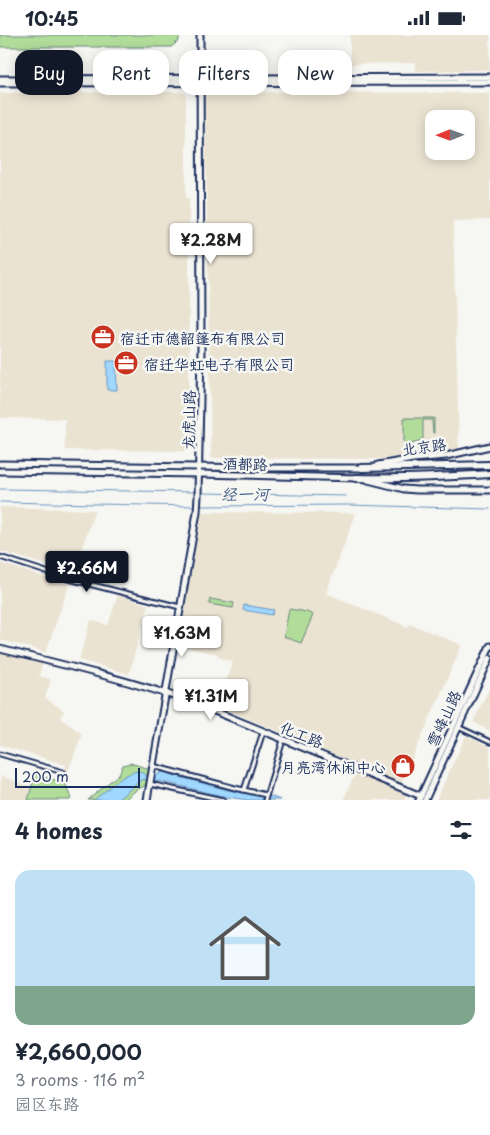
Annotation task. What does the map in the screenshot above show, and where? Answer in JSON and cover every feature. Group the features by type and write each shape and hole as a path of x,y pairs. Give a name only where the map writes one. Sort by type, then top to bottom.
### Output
{"highway":[{"path":"454,466 490,461"},
{"name":"酒都路","path":"362,468 490,465"},
{"name":"酒都路","path":"356,478 490,476"}],"street":[{"name":"龙虎山路","path":"200,35 200,50"},
{"path":"268,79 490,77"},
{"path":"0,79 179,80"},
{"path":"0,83 179,80"},
{"path":"268,80 490,82"},
{"name":"龙虎山路","path":"147,800 197,512 201,350 200,95"},
{"name":"北京路","path":"362,468 413,459 446,456 490,446"},
{"name":"酒都路","path":"0,464 362,468"},
{"name":"酒都路","path":"0,471 356,478"},
{"path":"356,478 404,489 490,490"},
{"path":"0,557 65,578 180,607"},
{"name":"雪峰山路","path":"422,799 490,647"},
{"name":"化工路","path":"0,649 166,693 422,799"},
{"name":"雪峰山路","path":"422,799 490,658"},
{"path":"458,727 490,742"},
{"path":"244,790 263,732"},
{"path":"265,800 283,740"},
{"path":"0,753 63,772"},
{"path":"153,766 266,795"},
{"path":"150,783 223,800"}],"shaded area":[{"path":"350,35 490,35 490,70 416,71 415,63 352,64 352,50 350,50"},
{"path":"93,92 93,95 169,95 169,92 179,92 179,95 186,95 186,198 189,198 189,443 187,448 184,451 65,450 65,419 0,418 0,93 15,93 15,95 83,95 83,93"},
{"path":"268,92 278,92 278,95 352,95 352,93 490,93 490,220 453,221 459,449 380,459 211,458 205,95 268,95"},
{"path":"0,507 95,510 73,573 0,551"},
{"path":"202,512 356,513 326,593 408,627 410,624 462,645 401,784 215,705 233,662 219,657 217,654 178,646"},
{"path":"0,563 69,585 46,652 0,640"},
{"path":"118,595 148,605 129,674 79,660 91,620 108,625"},
{"path":"0,651 43,662 39,676 51,679 45,698 64,711 60,718 82,734 67,774 64,773 66,765 0,745"},
{"path":"490,687 490,731 473,722"},
{"path":"466,736 490,747 490,800 436,800"},
{"path":"355,774 407,794 404,800 343,800"},
{"path":"1,776 31,787 28,800 0,800"}],"green space":[{"path":"0,35 179,35 179,41 171,47 0,47"},
{"path":"404,418 434,418 434,433 432,420 423,420 423,439 404,446"},
{"path":"210,599 234,603 233,608 209,604"},
{"path":"289,609 313,615 301,643 284,637"},
{"path":"130,763 150,769 148,783 124,800 88,800 119,774 123,765"},
{"path":"35,774 65,783 71,798 70,800 28,800"}],"water":[{"path":"107,361 116,361 117,390 107,390"},
{"path":"244,605 274,610 272,615 243,610"},
{"path":"138,771 147,777 153,777 162,772 228,790 273,797 280,800 248,800 227,797 146,779 141,780 117,800 94,800 126,775"}],"waterway":[{"name":"经一河","path":"0,489 195,492"},
{"name":"经一河","path":"202,493 346,496"},
{"name":"经一河","path":"0,502 194,506"},
{"name":"经一河","path":"198,506 349,505 490,509"}],"place":[{"name":"宿迁市德韶篷布有限公司","path":"103,337"},
{"name":"宿迁华虹电子有限公司","path":"126,363"},
{"name":"月亮湾休闲中心","path":"403,766"}]}
